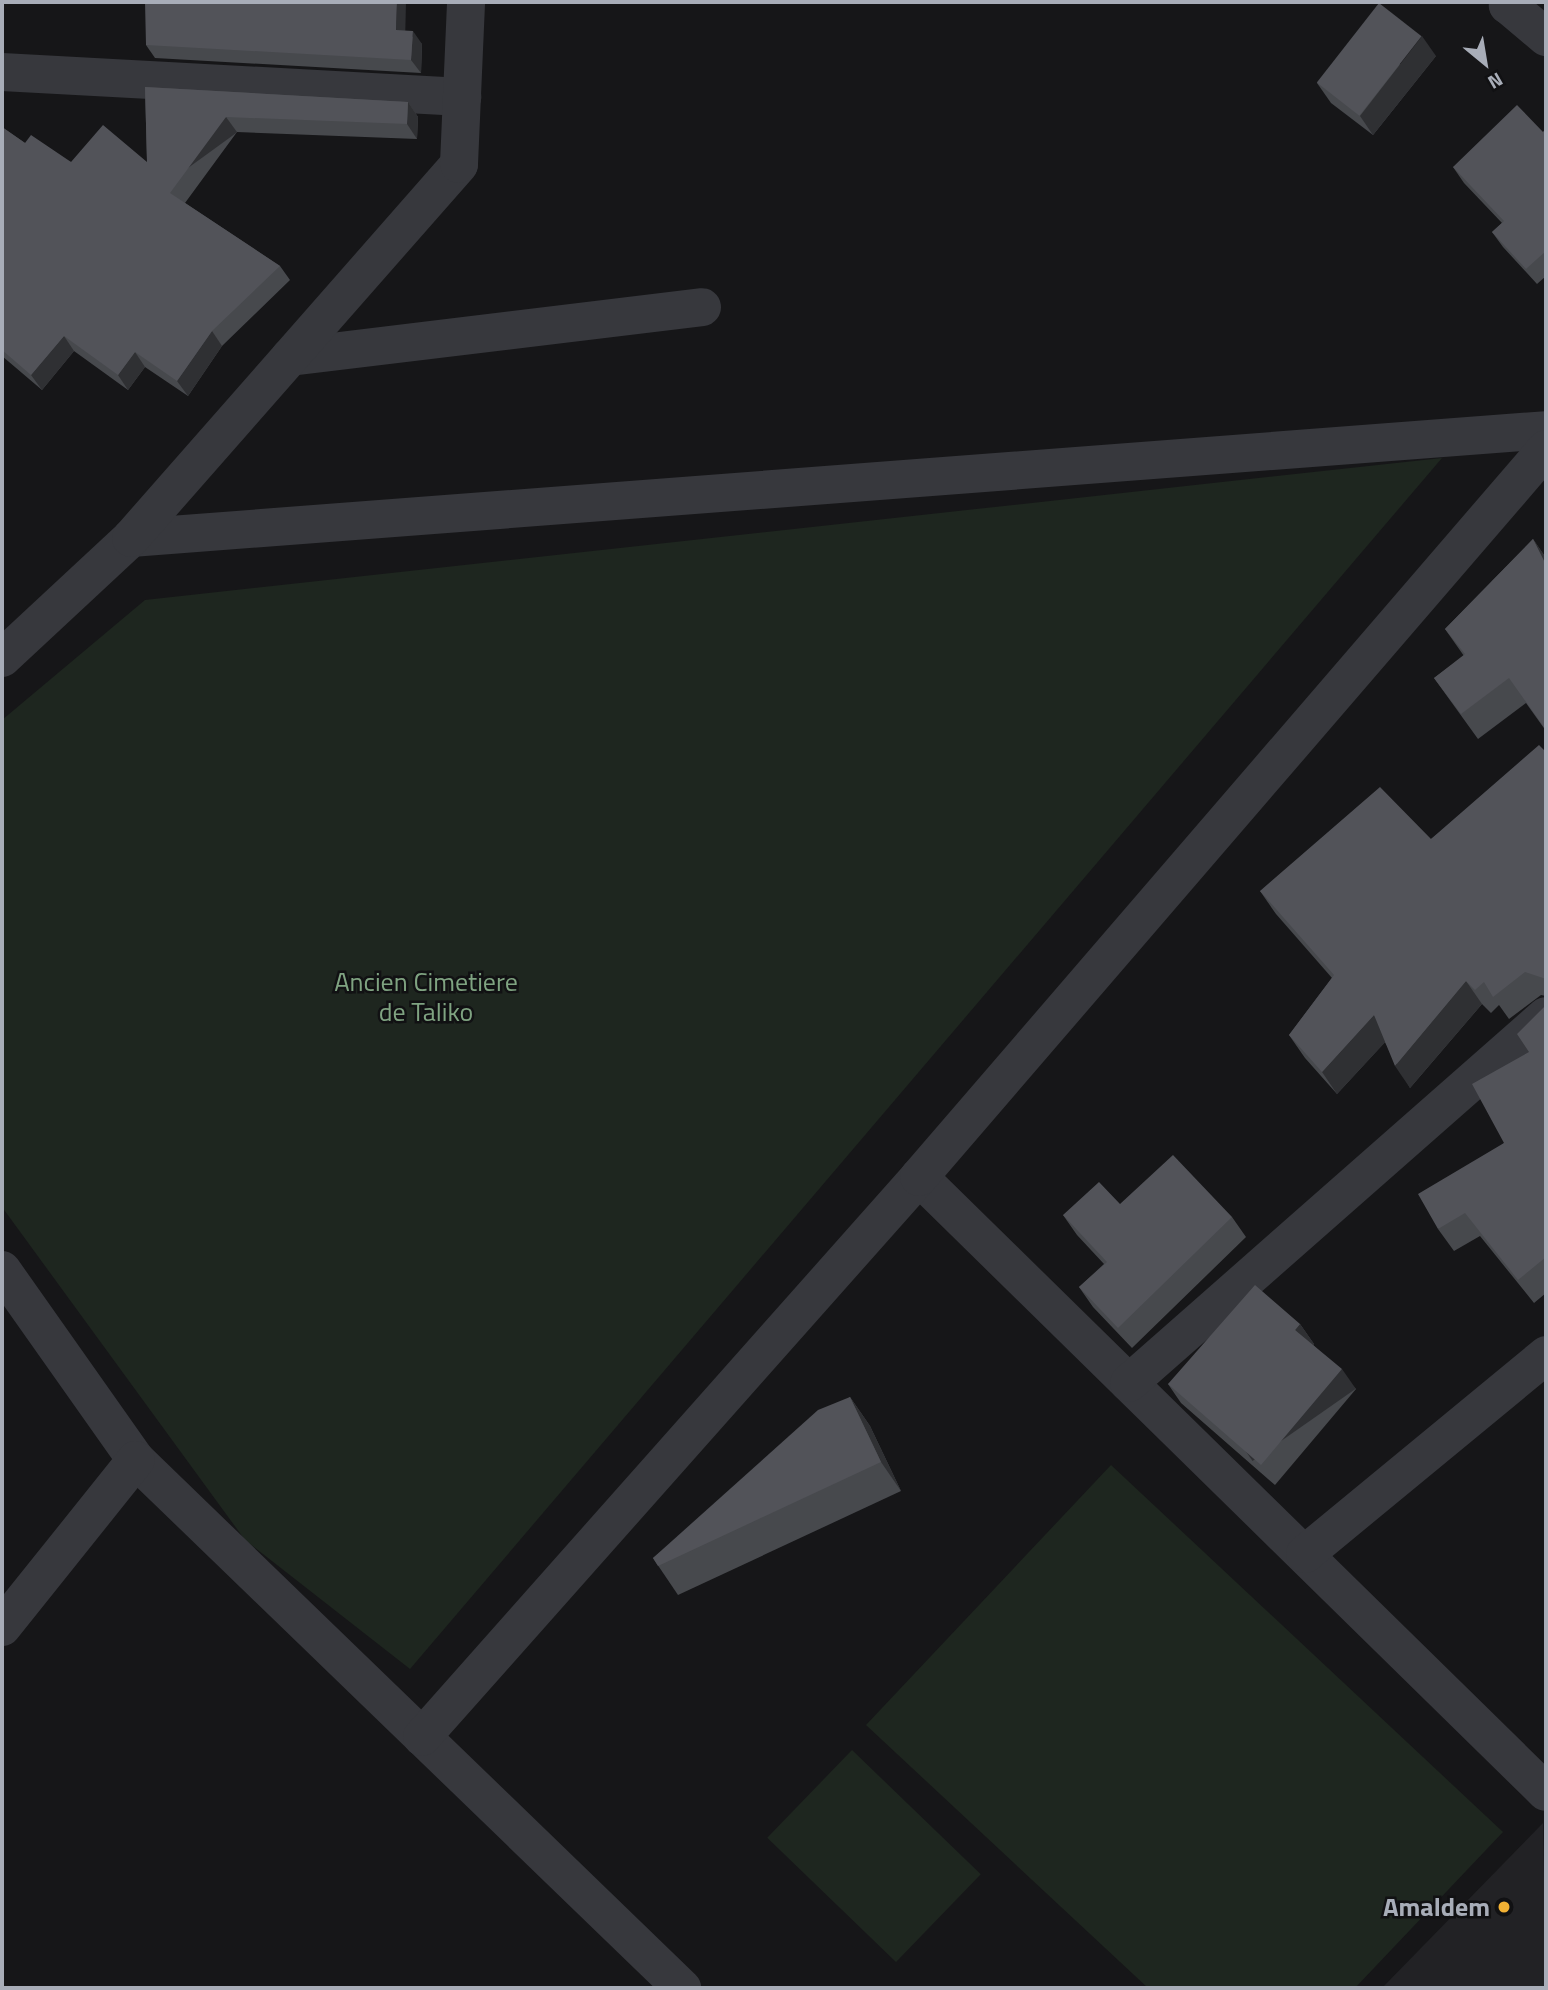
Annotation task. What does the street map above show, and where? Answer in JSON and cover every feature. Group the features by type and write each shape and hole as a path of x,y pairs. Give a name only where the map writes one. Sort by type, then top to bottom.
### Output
{"street":[{"path":"2,658 131,538 459,164 466,2"},
{"path":"1510,2 1508,5 1546,37"},
{"path":"2,72 462,97"},
{"path":"290,357 702,307"},
{"path":"131,538 1546,430"},
{"path":"422,1737 919,1177 1546,449"},
{"path":"1129,1383 1546,1016"},
{"path":"919,1177 1305,1554 1540,1774"},
{"path":"2,1270 136,1460 682,1988"},
{"path":"1305,1554 1546,1355"},
{"path":"2,1627 136,1460"}],"shaded area":[{"name":"Amaldem","path":"1543,1823 1546,1988 1382,1988"}],"green space":[{"name":"Ancien Cimetiere de Taliko","path":"1442,458 410,1669 245,1540 2,1207 2,720 145,600"},
{"path":"1111,1465 1503,1832 1355,1988 1148,1988 866,1725"},
{"path":"852,1750 981,1874 896,1962 767,1838"}],"building":[{"path":"145,2 397,2 396,30 413,31 411,60 146,45"},
{"path":"1379,3 1422,36 1359,116 1317,83"},
{"path":"145,87 408,102 407,124 226,117 170,193 280,266 212,331 177,381 135,352 118,375 64,336 31,375 2,350 2,127 25,143 31,135 71,162 103,125 147,162"},
{"path":"1517,105 1543,132 1546,129 1546,251 1526,269 1492,232 1504,221 1453,167"},
{"path":"1533,539 1546,565 1546,730 1509,678 1461,714 1434,678 1465,654 1445,629"},
{"path":"1539,745 1546,752 1546,979 1525,972 1493,997 1484,982 1475,990 1466,981 1395,1066 1374,1015 1322,1072 1289,1035 1334,975 1260,891 1380,787 1431,839"},
{"path":"1546,1005 1546,1257 1518,1280 1465,1213 1438,1229 1418,1194 1504,1143 1472,1084 1529,1052 1517,1034"},
{"path":"1173,1155 1232,1217 1118,1328 1079,1287 1107,1262 1063,1215 1099,1182 1120,1204"},
{"path":"1255,1285 1300,1324 1295,1330 1342,1369 1261,1465 1168,1384"},
{"path":"850,1397 881,1462 658,1566 653,1558 818,1410"}],"place":[{"name":"Amaldem","path":"1504,1907"}]}
